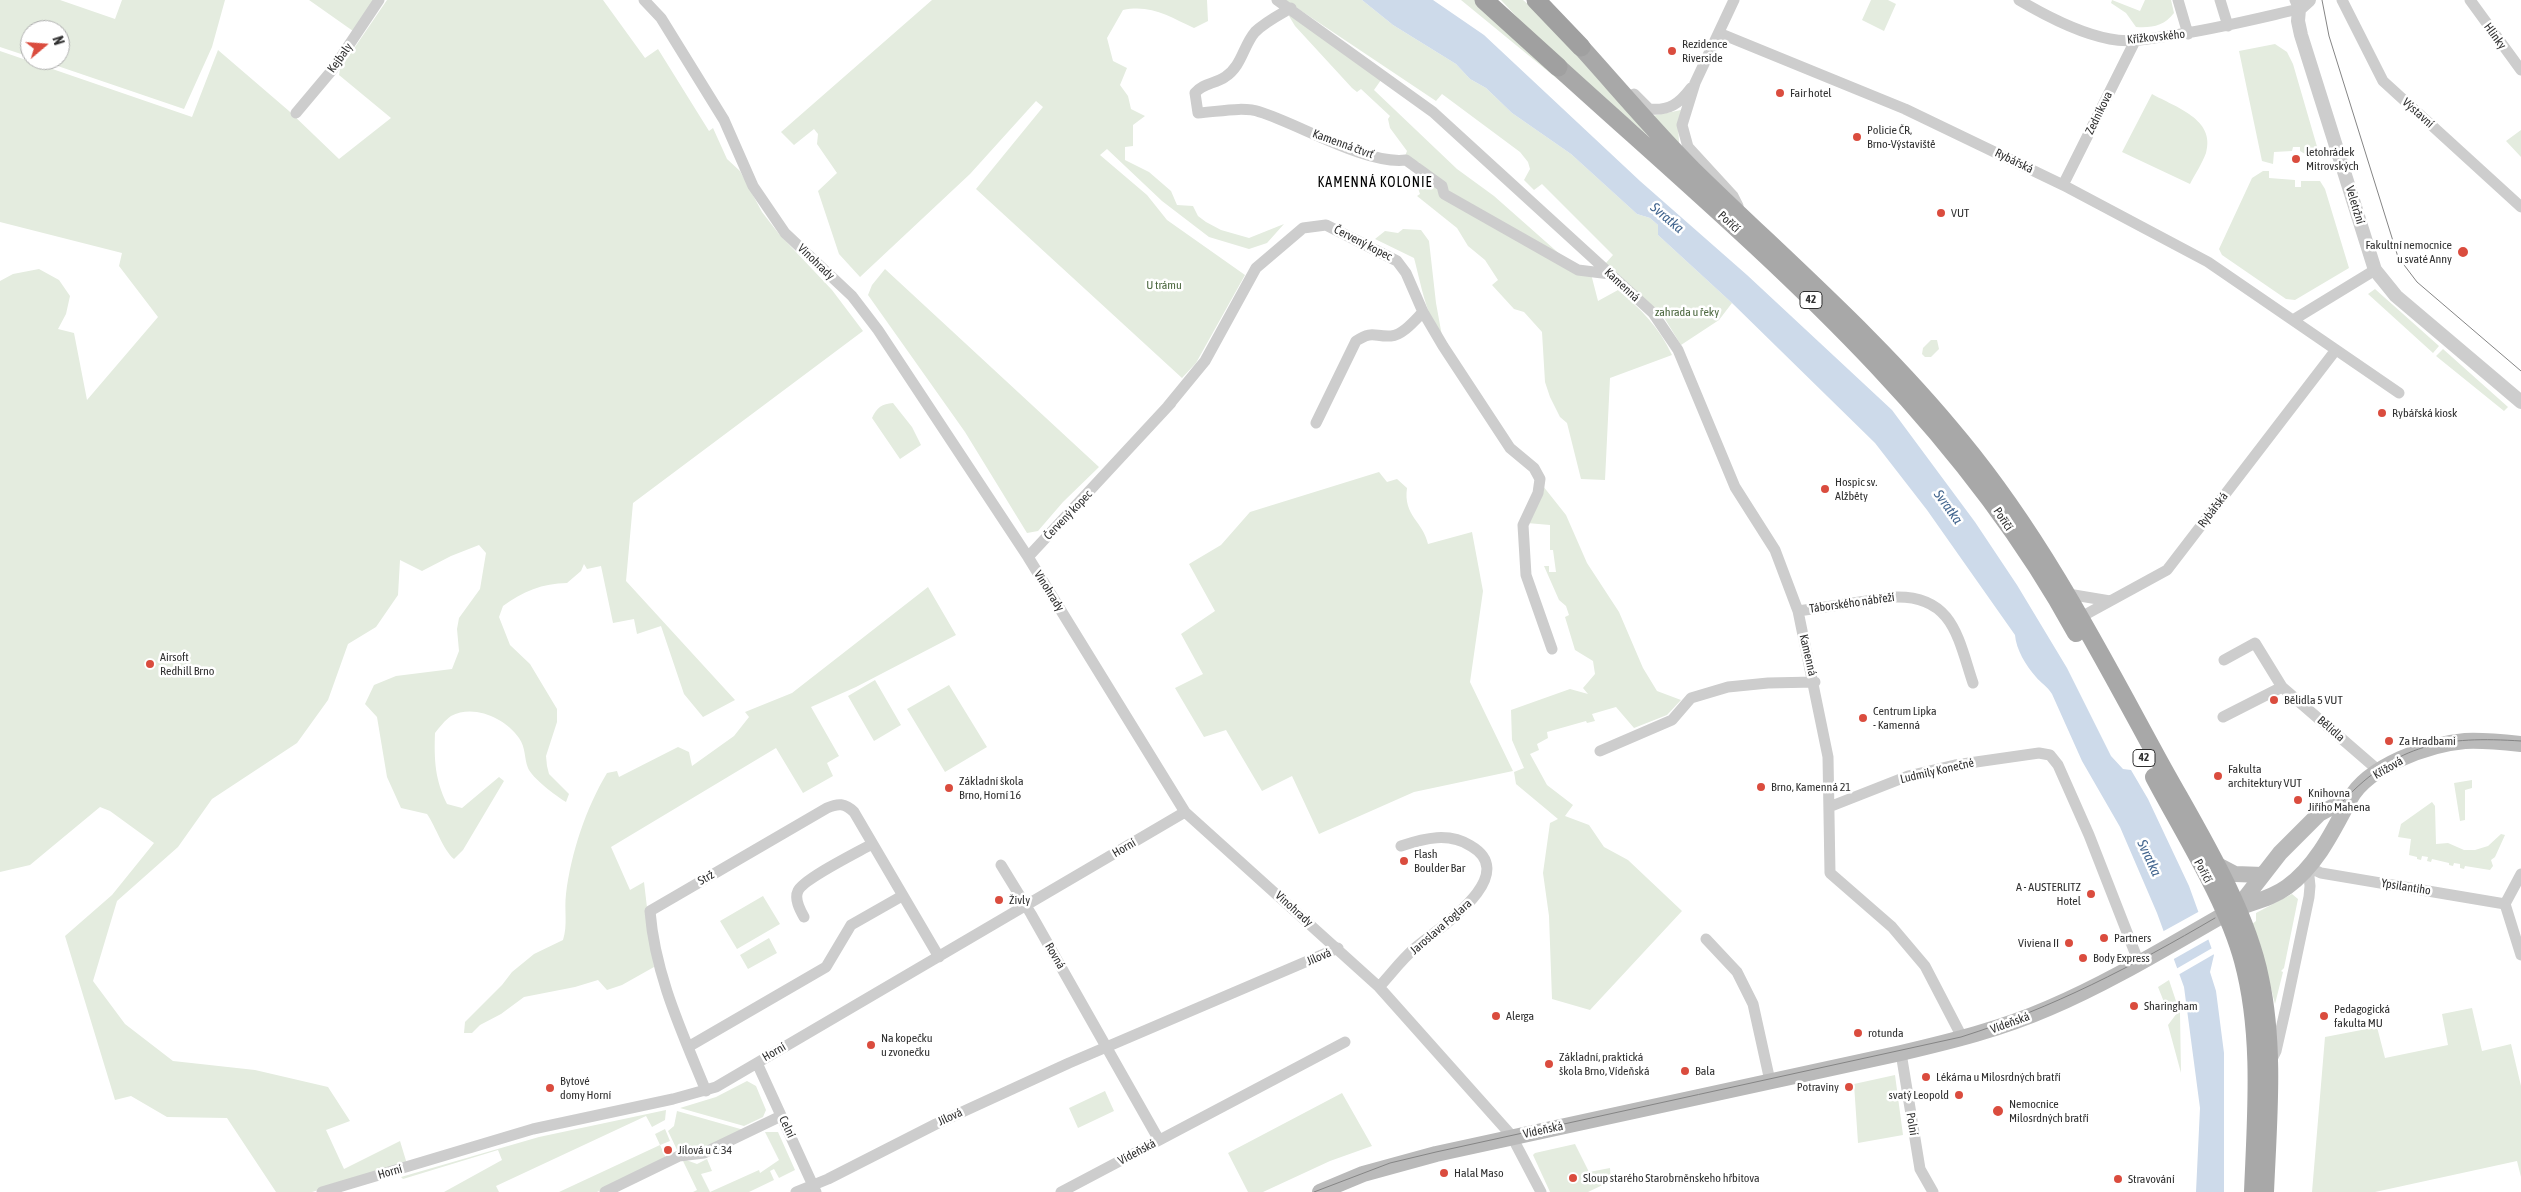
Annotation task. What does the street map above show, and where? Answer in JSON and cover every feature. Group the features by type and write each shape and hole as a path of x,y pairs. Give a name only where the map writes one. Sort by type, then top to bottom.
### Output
{"highway":[{"name":"Poříčí","path":"1484,0 1558,67"},
{"name":"Poříčí","path":"1536,0 1581,47"}],"main road":[{"name":"Poříčí","path":"1581,47 1691,168 1890,360 1962,441 2030,533 2068,594 2214,863 2243,961 2254,1024 2253,1192"},
{"name":"Poříčí","path":"1558,67 1711,206 1855,342 1914,404 1988,495 2071,623 2228,913 2250,940 2261,979 2267,1022 2269,1065 2266,1192"},
{"name":"Křížová","path":"2228,913 2263,875 2280,852 2319,814 2351,797 2379,772 2402,759 2449,744 2477,741 2521,744"},
{"name":"Křížová","path":"2228,913 2276,893 2308,867 2330,838 2351,797"},
{"path":"2214,863 2235,874 2263,875"},
{"name":"Vídeňská","path":"1320,1192 1381,1169 1436,1154 1962,1039 2049,1008 2139,963 2228,913"}],"street":[{"name":"Kejbaly","path":"296,113 333,69 379,0"},
{"name":"Vinohrady","path":"644,0 661,18 724,120 753,186 785,233 852,296 878,330 1028,557 1185,812 1379,987 1512,1137 1541,1192"},
{"name":"Kamenná","path":"1278,0 1433,112 1653,313 1678,350 1735,487 1775,550 1798,611 1815,682 1828,757 1830,873 1892,927 1925,966 1962,1039"},
{"name":"Poříčí","path":"1734,0 1695,83 1682,125 1688,147 1733,196 1747,222"},
{"name":"Křížkovského","path":"2019,0 2085,32 2110,39 2135,41 2188,34 2228,26 2301,3"},
{"path":"2178,0 2188,34"},
{"path":"2220,0 2228,26"},
{"name":"Výstavní","path":"2342,0 2383,81 2521,207"},
{"name":"Hlinky","path":"2470,0 2521,70"},
{"name":"Veletržní","path":"2301,3 2298,21 2301,35 2375,270 2396,296 2521,402"},
{"name":"Kamenná čtvrť","path":"1291,8 1262,26 1254,34 1238,66 1224,78 1200,86 1195,93 1198,113 1258,111 1344,146 1393,161 1406,160 1442,186 1444,194 1578,270 1610,274"},
{"name":"Rybářská","path":"1719,33 1905,109 2063,185 2208,262 2335,351 2399,393"},
{"name":"Zedníkova","path":"2063,185 2135,41"},
{"name":"Poříčí","path":"1581,47 1613,70 1649,109 1672,107 1695,83"},
{"name":"Červený kopec","path":"1028,557 1170,405 1205,361 1256,268 1303,228 1326,224 1398,261 1406,273 1423,312 1443,346 1510,448 1534,468 1540,479 1538,493 1523,525 1526,575 1552,649"},
{"path":"2293,320 2375,270"},
{"path":"1316,423 1356,341 1366,334 1391,336 1400,333 1423,312"},
{"name":"Rybářská","path":"2081,617 2167,570 2335,351"},
{"path":"2068,594 2110,601"},
{"name":"Táborského nábřeží","path":"1798,611 1894,597 1908,597 1930,602 1944,613 1955,628 1973,683"},
{"name":"Bělidla","path":"2224,660 2255,643 2282,687 2379,772"},
{"name":"Kamenná","path":"1600,751 1672,720 1691,698 1728,687 1768,683 1815,682"},
{"path":"2223,717 2282,687"},
{"name":"Ludmily Konečné","path":"1829,806 1908,776 1955,765 2039,753 2050,755 2058,765 2089,834 2139,963"},
{"name":"Strž","path":"706,1091 656,958 650,911 827,808 838,804 848,807 854,812 939,957"},
{"name":"Horní","path":"322,1192 533,1129 706,1091 1185,812"},
{"name":"Jaroslava Foglara","path":"1379,987 1414,949 1472,902 1484,881 1485,863 1476,848 1454,838 1436,837 1402,846"},
{"path":"804,917 797,900 798,890 806,881 872,844"},
{"name":"Rovná","path":"1001,865 1107,1048"},
{"name":"Poříčí","path":"2269,1065 2276,1051 2307,906 2310,886 2308,867"},
{"name":"Ypsilantiho","path":"2308,867 2324,874 2505,904"},
{"path":"2521,874 2505,904 2521,954"},
{"path":"688,1047 826,967 851,925 902,896"},
{"path":"1706,939 1737,972 1753,1004 1770,1081"},
{"name":"Jílová","path":"796,1192 814,1188 828,1179 958,1114 1338,948"},
{"name":"Vídeňská","path":"1060,1192 1345,1042"},
{"path":"1107,1048 1159,1140"},
{"name":"Polní","path":"1901,1053 1920,1169 1933,1192"},
{"name":"Celní","path":"757,1063 814,1188"},
{"path":"605,1192 679,1156 704,1153 781,1116"}],"green space":[{"path":"0,0 60,0 115,19 122,0 225,0 212,47 184,109 69,70 70,20 20,20 20,54 0,47"},
{"path":"309,0 373,0 353,31"},
{"path":"387,0 603,0 645,58 658,49 709,131 713,128 727,159 740,171 762,212 779,234 832,290 863,331 633,503 626,581 735,700 703,717 684,694 661,626 637,634 634,619 613,623 601,566 587,569 584,564 581,571 567,583 558,583 533,589 518,596 503,606 499,617 510,645 530,664 557,709 557,722 546,756 547,766 549,774 569,794 566,802 534,777 528,768 524,749 519,738 506,724 479,712 460,713 451,716 435,733 436,770 447,804 462,808 499,777 504,781 463,850 454,859 446,850 427,814 401,808 387,777 377,717 365,704 374,685 396,676 452,669 459,651 457,629 459,618 480,589 486,553 479,545 451,556 422,571 400,560 398,595 376,627 348,644 328,700 297,743 212,799 178,847 117,901 93,981 125,1024 173,1061 255,1070 328,1087 350,1121 326,1130 344,1169 400,1141 407,1164 312,1192 276,1192 227,1118 167,1117 131,1096 115,1100 65,936 112,895 154,843 110,811 100,807 30,865 0,872 0,281 13,274 39,269 59,280 70,296 66,314 58,329 74,333 87,400 158,317 119,266 122,253 0,222 0,51 20,58 20,70 55,70 192,117 218,50 289,111 339,159 391,118 339,75 340,69"},
{"name":"U trámu","path":"932,0 1207,0 1208,21 1194,28 1151,10 1123,10 1107,38 1113,61 1127,68 1120,85 1128,96 1131,109 1145,116 1133,125 1133,146 1125,147 1125,160 1149,172 1171,191 1177,205 1193,206 1198,216 1221,230 1249,238 1284,224 1267,243 1249,249 1209,237 1162,201 1107,149 1100,155 1147,195 1167,220 1245,275 1196,363 1182,378 976,189 1043,107 1036,101 970,174 860,277 839,254 818,191 837,173 817,144 818,134 814,129 794,145 781,132"},
{"name":"zahrada u řeky","path":"1285,0 1362,0 1393,25 1456,64 1470,79 1486,88 1512,113 1571,154 1637,214 1650,218 1658,225 1658,235 1732,303 1719,320 1681,345 1660,311 1658,312 1605,264 1613,255 1542,184 1534,190 1524,180 1530,169 1528,162 1520,152 1442,94 1436,101"},
{"path":"1461,0 1475,0 1655,159"},
{"path":"1501,0 1523,0 1542,16 1655,142 1537,39"},
{"path":"1871,0 1888,0 1896,4 1884,31 1862,20"},
{"path":"2112,0 2140,11 2145,0 2171,0 2174,13 2166,21 2157,25 2136,27 2126,13 2111,3"},
{"path":"1293,15 1381,80 1374,90 1457,169 1494,196 1563,257 1590,270 1598,301 1618,290 1655,327 1672,355 1610,378 1605,480 1581,479 1567,423 1560,417 1545,382 1542,332 1524,312 1514,309 1492,285 1498,280 1485,260 1468,246 1457,228 1417,196 1420,194 1416,182 1420,163 1405,156 1407,151 1390,128 1388,119 1390,116 1361,89 1357,92 1352,88 1295,26 1289,16"},
{"path":"2275,44 2287,52 2293,64 2318,154 2305,154 2300,151 2300,147 2293,147 2292,151 2274,152 2273,164 2262,161 2239,51"},
{"path":"2152,94 2182,109 2199,123 2205,131 2207,141 2206,153 2190,184 2122,152"},
{"path":"1681,110 1678,125 1679,142 1677,142 1652,116"},
{"path":"2521,130 2521,157 2506,141"},
{"path":"2263,171 2269,171 2269,178 2295,180 2295,187 2301,187 2301,181 2320,181 2325,189 2349,268 2295,300 2286,299 2222,255 2219,249 2252,178"},
{"path":"1403,229 1421,230 1429,241 1442,336 1428,310 1414,258 1375,239 1385,231 1398,233"},
{"path":"885,269 1099,467 1063,502 1038,531 1027,533 965,432 868,295 872,285"},
{"path":"2375,289 2439,346 2433,353 2368,294"},
{"path":"1931,340 1937,340 1939,349 1931,357 1925,357 1922,354 1923,348"},
{"path":"2443,349 2508,407 2504,411 2436,356"},
{"path":"893,403 912,427 921,445 900,459 872,418 880,407"},
{"path":"1379,472 1387,482 1397,479 1407,488 1408,505 1422,529 1428,544 1472,532 1483,591 1470,682 1513,771 1414,792 1319,834 1292,776 1262,791 1226,730 1204,737 1175,688 1203,674 1181,634 1215,611 1189,564 1221,545 1250,512"},
{"path":"1543,486 1566,515 1587,563 1619,612 1643,668 1657,691 1681,700 1667,715 1634,728 1616,707 1592,714 1595,721 1587,723 1586,721 1547,732 1548,738 1537,744 1539,750 1530,754 1547,785 1573,805 1565,816 1589,825 1604,847 1628,860 1682,911 1590,1010 1552,999 1549,916 1543,873 1550,823 1558,819 1516,784 1514,772 1524,768 1512,740 1511,710 1570,689 1588,694 1583,688 1595,674 1593,661 1575,650 1565,617 1569,615 1566,606 1559,600 1544,566 1549,566 1549,572 1556,572 1553,550 1550,550 1550,525 1527,523"},
{"path":"928,587 956,635 856,687 811,707 839,756 827,763 833,776 803,793 776,748 611,847 630,890 644,882 654,967 622,985 607,990 598,980 575,987 524,997 501,1014 480,1025 472,1033 464,1033 465,1022 502,985 512,972 534,954 563,940 568,878 580,831 592,801 607,773 617,771 619,777 678,747 689,752 692,766 734,736 749,717 745,712 792,693"},
{"path":"875,680 901,725 874,741 848,696"},
{"path":"949,685 987,747 945,772 907,709"},
{"path":"2472,780 2472,788 2465,790 2465,820 2460,821 2454,783"},
{"path":"2432,802 2435,806 2436,844 2448,843 2464,850 2475,850 2488,846 2501,834 2505,835 2495,857 2491,860 2493,866 2490,870 2465,866 2464,869 2460,868 2460,864 2454,863 2453,866 2449,865 2449,863 2432,859 2431,862 2427,861 2428,857 2422,856 2421,860 2409,855 2411,839 2398,837 2401,824"},
{"path":"2292,894 2298,899 2275,1004 2259,941 2252,924 2256,921 2256,913"},
{"path":"763,896 780,924 737,949 720,921"},
{"path":"769,938 777,953 748,969 740,955"},
{"path":"2169,980 2180,1013 2181,1073 2168,1025 2177,1013 2164,1002 2158,987"},
{"path":"2472,1008 2482,1051 2511,1044 2521,1086 2521,1177 2517,1161 2375,1192 2312,1192 2325,1037 2377,1027 2385,1058 2448,1045 2442,1014"},
{"path":"1895,1075 1903,1135 1858,1143 1854,1084"},
{"path":"747,1081 756,1086 766,1110 763,1117 744,1126 680,1108 716,1097"},
{"path":"1105,1091 1114,1111 1078,1128 1069,1108"},
{"path":"1342,1093 1372,1146 1330,1161 1263,1192 1248,1192 1228,1153"},
{"path":"666,1110 665,1120 652,1127 646,1116 496,1186 499,1192 444,1192 502,1160 498,1150 403,1179 401,1177 539,1137"},
{"path":"677,1111 744,1130 708,1146 687,1148 679,1154 668,1131 674,1126"},
{"path":"665,1129 670,1141 660,1145 655,1134"},
{"path":"765,1132 778,1132 795,1170 779,1178 774,1169 770,1171 774,1180 749,1192 710,1192 759,1170 760,1173 779,1160"},
{"path":"1575,1144 1589,1172 1610,1168 1611,1181 1588,1192 1550,1192 1533,1155"},
{"path":"660,1145 666,1158 597,1192 559,1192"},
{"path":"707,1159 712,1171 701,1174 710,1192 693,1192 697,1190 683,1161 686,1160 697,1164"}],"water":[{"name":"Svratka","path":"1362,0 1433,0 1484,35 1640,181 1747,275 1892,410 1975,522 2017,585 2067,668 2111,756 2123,769 2131,770 2148,799 2189,886 2214,955 2210,972 2216,991 2224,1053 2224,1192 2196,1192 2200,1108 2184,987 2157,913 2120,827 2082,761 2052,694 2029,668 2019,652 2015,635 1927,510 1875,443 1732,303 1658,235 1658,225 1650,218 1637,214 1571,154 1512,113 1486,88 1470,79 1456,64 1393,25"}],"pier":[{"path":"2200,911 2211,938 2172,960 2162,932"},
{"path":"2214,947 2216,953 2178,975 2176,969"}],"tram line":[{"path":"2322,0 2329,36 2398,257 2417,282 2521,371"},
{"path":"2343,801 2383,766 2403,755 2424,747 2445,742 2468,740 2521,741"},
{"path":"1314,1192 1390,1163 1961,1037 2028,1013 2092,985 2154,953 2215,918"}],"place":[{"name":"Rezidence Riverside","path":"1672,51"},
{"name":"Fair hotel","path":"1780,93"},
{"name":"Policie ČR, Brno-Výstaviště","path":"1857,137"},
{"name":"letohrádek Mitrovských","path":"2296,159"},
{"name":"VUT","path":"1941,213"},
{"name":"Fakultní nemocnice u svaté Anny","path":"2463,252"},
{"name":"Rybářská kiosk","path":"2382,413"},
{"name":"Hospic sv. Alžběty","path":"1825,489"},
{"name":"Airsoft Redhill Brno","path":"150,664"},
{"name":"Bělidla 5 VUT","path":"2274,700"},
{"name":"Centrum Lipka - Kamenná","path":"1863,718"},
{"name":"Za Hradbami","path":"2389,741"},
{"name":"Fakulta architektury VUT","path":"2218,776"},
{"name":"Brno, Kamenná 21","path":"1761,787"},
{"name":"Základní škola Brno, Horní 16","path":"949,788"},
{"name":"Knihovna Jiřího Mahena","path":"2298,800"},
{"name":"Flash Boulder Bar","path":"1404,861"},
{"name":"A - AUSTERLITZ Hotel","path":"2091,894"},
{"name":"Živly","path":"999,900"},
{"name":"Partners","path":"2104,938"},
{"name":"Viviena II","path":"2069,943"},
{"name":"Body Express","path":"2083,958"},
{"name":"Sharingham","path":"2134,1006"},
{"name":"Alerga","path":"1496,1016"},
{"name":"Pedagogická fakulta MU","path":"2324,1016"},
{"name":"rotunda","path":"1858,1033"},
{"name":"Na kopečku u zvonečku","path":"871,1045"},
{"name":"Základní, praktická škola Brno, Vídeňská","path":"1549,1064"},
{"name":"Bala","path":"1685,1071"},
{"name":"Lékárna u Milosrdných bratří","path":"1926,1077"},
{"name":"Potraviny","path":"1849,1087"},
{"name":"Bytové domy Horní","path":"550,1088"},
{"name":"svatý Leopold","path":"1959,1095"},
{"name":"Nemocnice Milosrdných bratří","path":"1998,1111"},
{"name":"Jílová u č. 34","path":"668,1150"},
{"name":"Halal Maso","path":"1444,1173"},
{"name":"Sloup starého Starobrněnskeho hřbitova","path":"1573,1178"},
{"name":"Stravování","path":"2118,1179"}],"district":[{"name":"KAMENNÁ KOLONIE","path":"1375,183"}]}
